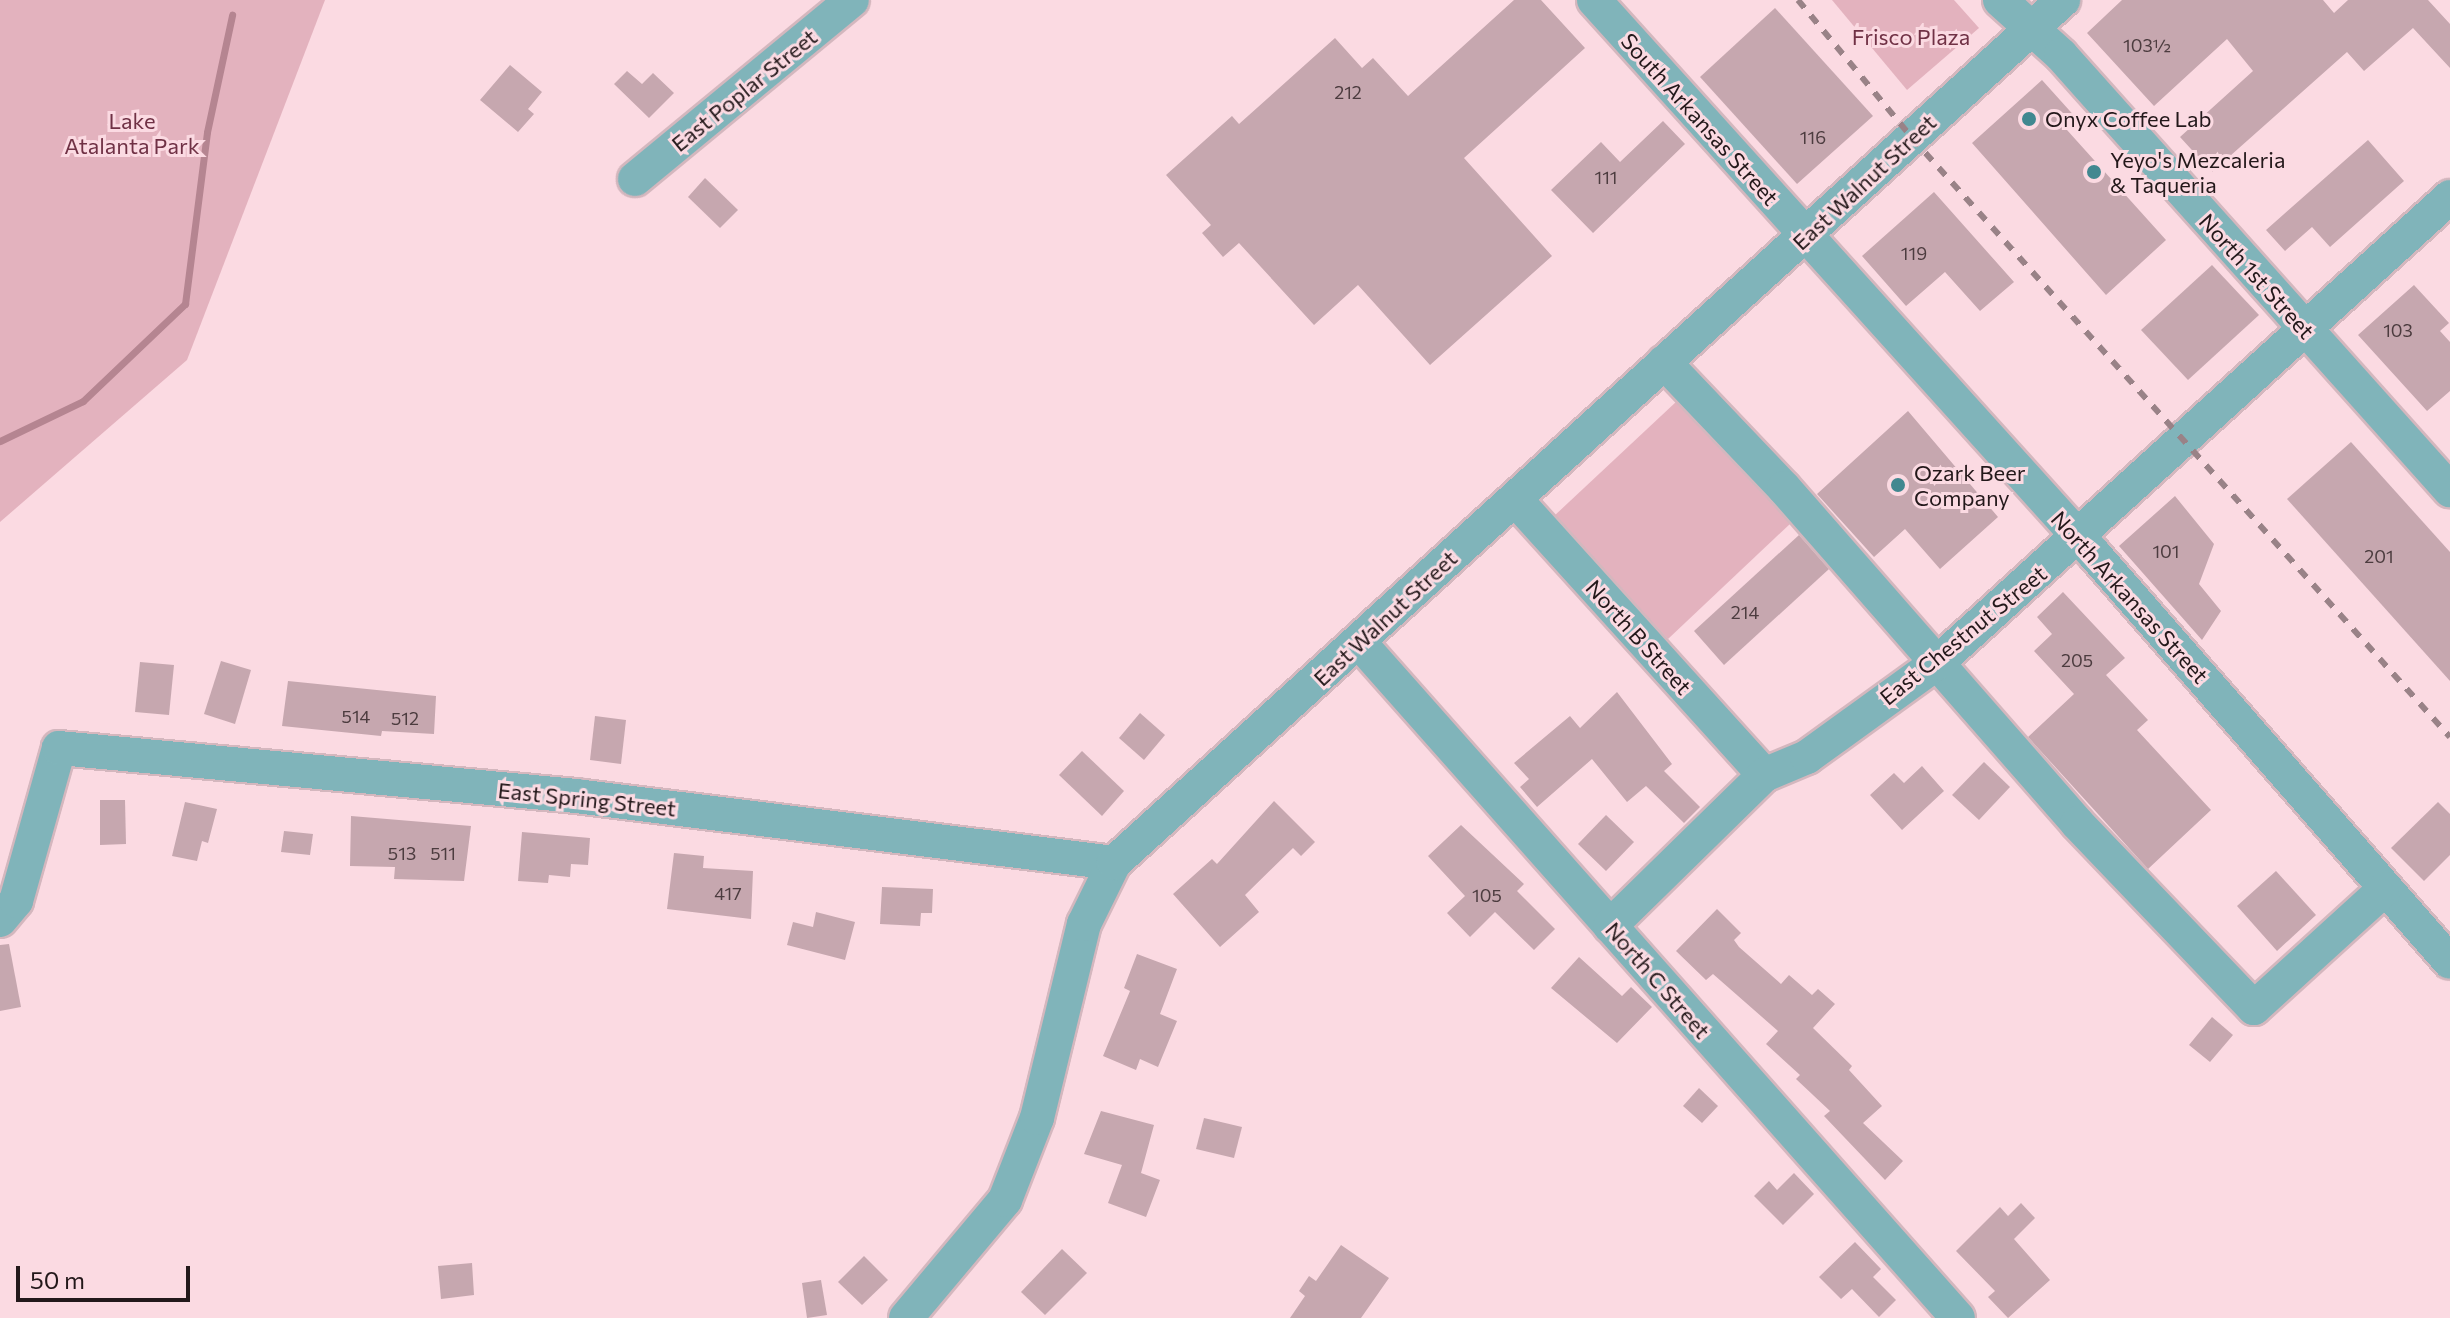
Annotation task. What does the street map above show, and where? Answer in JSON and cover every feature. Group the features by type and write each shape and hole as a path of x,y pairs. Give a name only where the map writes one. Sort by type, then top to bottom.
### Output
{"street":[{"name":"East Poplar Street","path":"635,179 852,0"},
{"name":"South Arkansas Street","path":"1594,0 1806,236"},
{"name":"North 1st Street","path":"2000,0 2061,55 2450,490"},
{"name":"East Walnut Street","path":"906,1318 1005,1200 1037,1118 1084,924 1114,863 2063,0"},
{"name":"East Chestnut Street","path":"1610,926 1764,775 1807,757 1937,663 2079,539 2305,327 2450,197"},
{"name":"North Arkansas Street","path":"1806,236 2079,539 2450,962"},
{"path":"1664,362 1784,488 2077,823 2254,1008 2385,889"},
{"name":"North B Street","path":"1515,499 1764,775"},
{"name":"North C Street","path":"1359,642 1958,1318"},
{"name":"East Spring Street","path":"0,920 16,901 59,748 576,796 1114,863"}],"green space":[{"name":"Lake Atalanta Park","path":"0,0 325,0 187,360 0,522"},
{"name":"Frisco Plaza","path":"1832,0 1954,0 1979,28 1907,90"},
{"path":"1677,401 1791,523 1668,639 1553,517"}],"building":[{"path":"1514,0 1541,0 1585,48 1464,158 1552,256 1430,365 1358,285 1314,325 1239,243 1223,257 1202,233 1211,225 1166,175 1232,116 1239,124 1335,38 1362,68 1373,58 1408,96"},
{"path":"2122,0 2323,0 2334,13 2348,0 2428,0 2450,24 2450,68 2413,28 2364,71 2347,52 2212,172 2180,137 2253,71 2227,39 2154,106 2087,33"},
{"path":"1775,8 1873,116 1797,184 1700,77"},
{"path":"510,65 542,92 528,109 534,114 518,132 480,100"},
{"path":"627,71 642,84 653,73 674,93 649,118 614,84"},
{"path":"2042,80 2078,120 2067,130 2166,240 2106,295 1972,143"},
{"path":"1663,121 1685,144 1593,233 1551,190 1601,142 1620,162"},
{"path":"2368,140 2404,181 2330,247 2312,227 2285,251 2266,230"},
{"path":"705,178 738,210 720,228 688,197"},
{"path":"1934,192 2014,282 1980,311 1945,272 1906,306 1862,256"},
{"path":"2212,265 2259,315 2188,380 2141,330"},
{"path":"2414,285 2449,323 2440,331 2450,342 2450,391 2427,411 2358,335"},
{"name":"Ozark Beer Company","path":"1908,411 1998,517 1940,569 1905,529 1874,557 1817,494"},
{"path":"2351,442 2450,552 2450,681 2287,499"},
{"path":"2175,496 2214,544 2199,584 2221,611 2202,640 2119,546"},
{"path":"1799,535 1829,569 1724,665 1694,631"},
{"path":"2063,592 2125,658 2106,675 2148,720 2137,730 2211,810 2148,869 2028,737 2074,694 2034,651 2052,634 2037,617"},
{"path":"221,661 251,670 235,724 204,714"},
{"path":"140,662 174,665 169,715 135,712"},
{"path":"288,681 436,696 434,734 382,731 381,736 282,726"},
{"path":"1617,692 1672,764 1664,771 1700,807 1684,823 1646,786 1627,802 1592,759 1537,807 1520,787 1529,779 1514,763 1570,716 1580,728"},
{"path":"1140,713 1165,735 1144,760 1119,738"},
{"path":"595,716 626,720 621,764 590,760"},
{"path":"1082,751 1124,791 1102,816 1059,775"},
{"path":"1984,762 2010,787 1979,820 1952,795"},
{"path":"1922,766 1944,791 1902,830 1870,795 1894,773 1904,783"},
{"path":"100,800 125,800 126,844 100,845"},
{"path":"1274,801 1315,842 1301,856 1293,848 1245,895 1259,912 1220,947 1173,894 1212,859 1217,864"},
{"path":"185,802 217,809 208,843 202,841 197,861 172,856"},
{"path":"2438,802 2450,814 2450,855 2424,881 2391,848"},
{"path":"1606,815 1634,842 1606,871 1578,844"},
{"path":"351,816 471,826 464,881 394,879 395,867 350,866"},
{"path":"1461,825 1524,884 1517,891 1555,929 1534,950 1495,912 1470,937 1447,913 1465,896 1428,856"},
{"path":"284,831 313,834 310,855 281,852"},
{"path":"522,832 590,838 588,865 571,864 570,877 549,875 548,883 518,881"},
{"path":"674,853 704,856 703,868 753,871 751,919 667,909"},
{"path":"2276,871 2316,915 2277,951 2237,906"},
{"path":"882,887 933,889 932,913 921,913 920,926 880,924"},
{"path":"1717,909 1741,933 1734,940 1739,947 1781,984 1789,975 1812,995 1818,989 1835,1004 1813,1028 1852,1066 1849,1070 1882,1106 1863,1123 1903,1161 1885,1180 1824,1116 1830,1111 1796,1079 1800,1075 1766,1044 1778,1031 1713,974 1706,980 1676,951"},
{"path":"816,912 855,922 845,960 787,945 793,922 813,927"},
{"path":"9,944 21,1007 0,1011 0,945"},
{"path":"1137,954 1177,969 1160,1014 1177,1021 1158,1067 1140,1059 1136,1070 1103,1056 1130,991 1124,988"},
{"path":"1579,957 1622,996 1631,987 1652,1007 1617,1043 1551,988"},
{"path":"2212,1017 2233,1035 2210,1062 2189,1045"},
{"path":"1699,1088 1718,1106 1702,1123 1683,1106"},
{"path":"1101,1111 1154,1125 1141,1173 1160,1180 1146,1217 1108,1203 1122,1165 1084,1154"},
{"path":"1204,1118 1242,1127 1234,1158 1196,1149"},
{"path":"1794,1173 1814,1194 1783,1225 1754,1196 1769,1181 1777,1190"},
{"path":"2021,1203 2035,1218 2014,1239 2050,1280 2008,1318 1988,1297 1995,1291 1956,1251 2000,1207 2008,1216"},
{"path":"1855,1242 1881,1269 1873,1277 1896,1300 1879,1317 1852,1289 1841,1299 1819,1277"},
{"path":"1341,1245 1389,1278 1361,1318 1290,1318 1305,1296 1299,1291 1309,1276 1316,1281"},
{"path":"1062,1249 1087,1273 1045,1315 1021,1292"},
{"path":"864,1256 888,1280 862,1305 838,1282"},
{"path":"472,1263 474,1295 441,1299 438,1266"},
{"path":"821,1280 827,1315 807,1318 802,1283"}],"waterway":[{"path":"0,441 83,401 185,304 207,132 232,15"}],"railway":[{"path":"1798,0 1912,138 2450,737"}],"place":[{"name":"Onyx Coffee Lab","path":"2029,119"},
{"name":"Yeyo's Mezcaleria & Taqueria","path":"2094,172"},
{"name":"Ozark Beer Company","path":"1898,485"}]}
